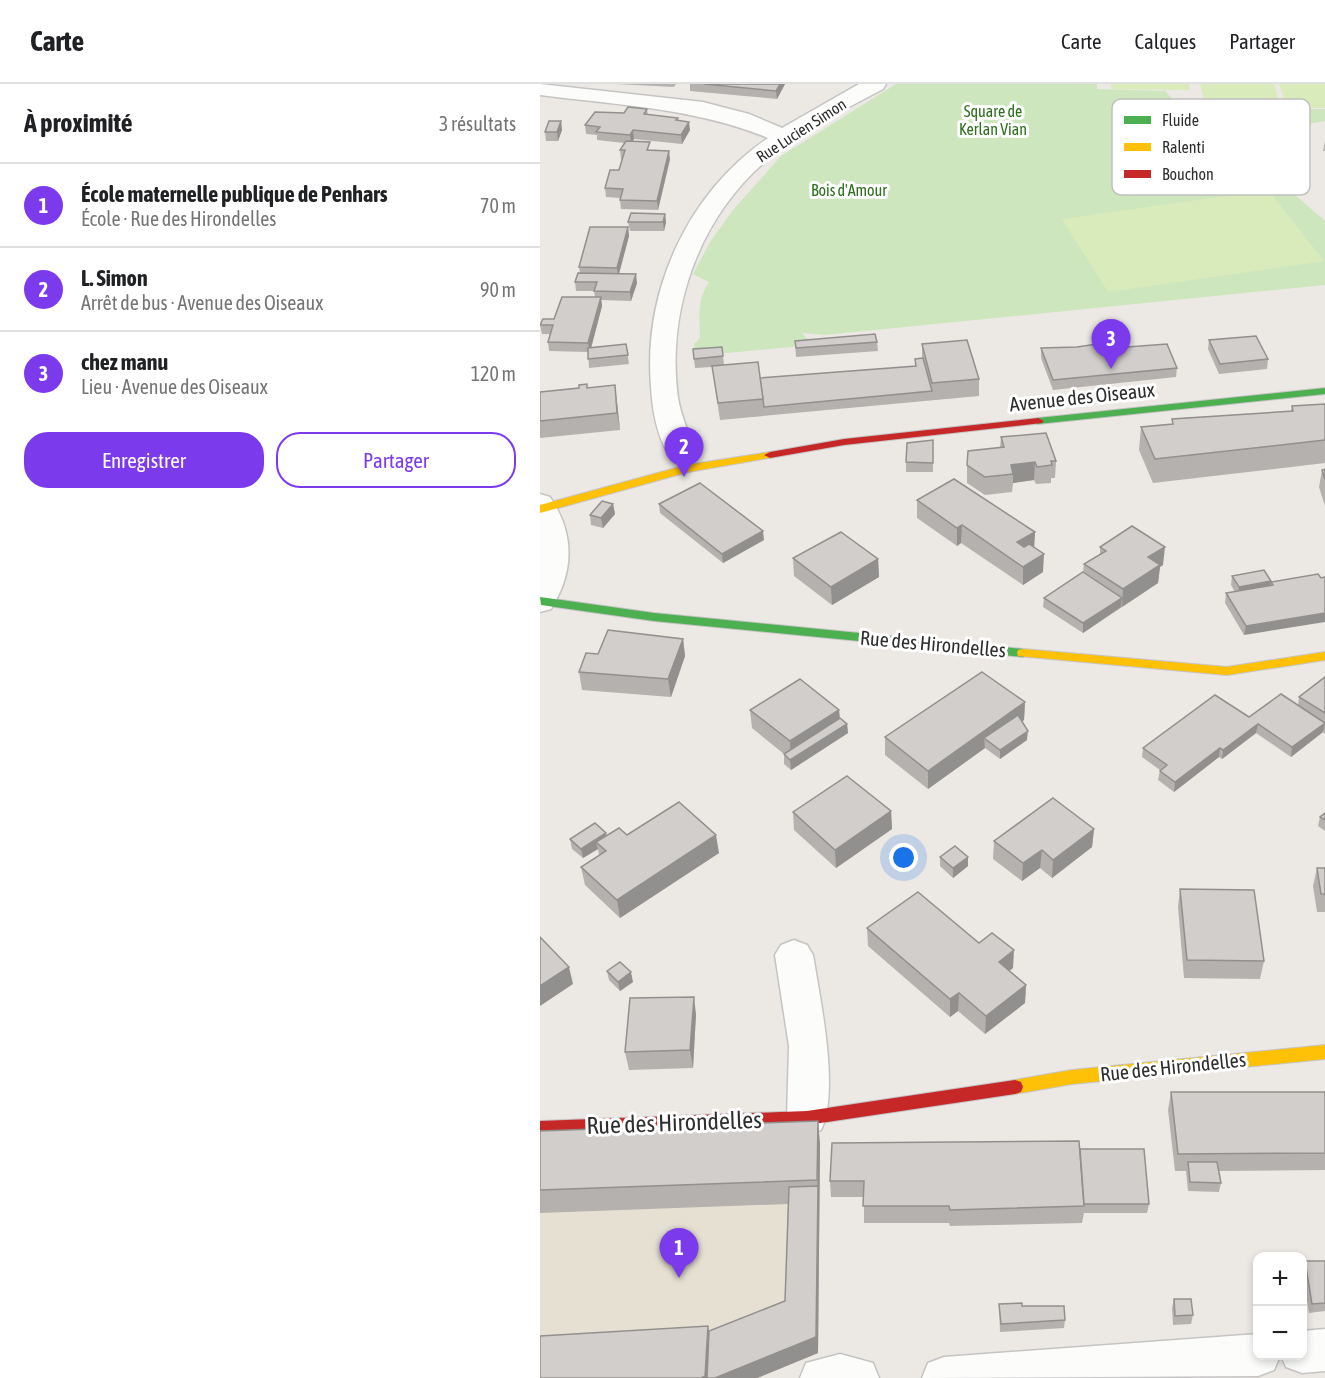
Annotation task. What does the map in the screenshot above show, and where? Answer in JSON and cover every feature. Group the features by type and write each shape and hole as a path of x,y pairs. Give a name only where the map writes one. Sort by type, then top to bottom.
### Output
{"street":[{"name":"Rue Lucien Simon","path":"680,451 664,396 661,342 663,322 677,272 694,237 723,193 756,158 785,136 875,84"},
{"path":"540,89 703,109 741,119 785,136"},
{"name":"Avenue des Oiseaux","path":"543,500 687,469 844,442 1325,391"},
{"name":"Avenue des Oiseaux","path":"752,444 844,442"},
{"path":"541,602 556,559 554,536 543,500"},
{"name":"Rue des Hirondelles","path":"541,602 654,617 1188,669 1227,671 1325,656"},
{"path":"794,955 808,1046 807,1118"},
{"name":"Rue des Hirondelles","path":"540,1128 807,1118 911,1104 1072,1077 1325,1052"},
{"path":"1307,1352 1325,1350"},
{"path":"944,1378 1253,1355"},
{"path":"822,1378 840,1376 857,1378"}],"shaded area":[{"path":"820,1145 818,1353 757,1378 540,1378 540,1155"}],"green space":[{"path":"896,84 1097,84 1097,89 1165,91 1172,99 1112,99 1112,195 1295,195 1325,221 1325,285 825,335 802,333 813,345 695,356 694,344 700,338 700,303 709,282 693,274 710,242 733,210 781,156"},
{"path":"1111,84 1189,84 1190,90 1112,89"},
{"path":"1200,84 1274,84 1279,99 1204,99"},
{"path":"1279,84 1325,84 1325,108 1310,108 1310,99 1284,99"},
{"path":"1310,109 1325,109 1325,121 1310,124"},
{"path":"1232,195 1272,195 1324,261 1108,292 1062,219"}],"building":[{"path":"704,84 780,84 776,91"},
{"path":"628,107 647,109 644,114 678,118 676,120 689,122 681,135 633,130 630,135 596,132 600,127 585,125 595,112 624,113"},
{"path":"549,121 561,121 557,132 545,132"},
{"path":"626,141 650,142 647,150 669,151 657,201 620,200 623,189 605,188 610,170 619,170 625,150 620,150"},
{"path":"631,213 665,214 663,222 628,222"},
{"path":"590,227 628,227 617,268 579,267"},
{"path":"578,273 636,274 630,292 594,291 597,282 575,282"},
{"path":"562,297 601,297 588,343 548,342 553,325 540,325 543,319 554,319"},
{"path":"875,334 877,342 796,348 795,341"},
{"path":"1256,336 1268,359 1220,364 1209,340"},
{"path":"967,340 979,379 932,383 922,344"},
{"path":"1124,340 1127,347 1167,344 1177,368 1053,380 1041,348 1077,347"},
{"path":"626,344 628,355 588,359 588,348"},
{"path":"722,347 723,356 694,359 693,349"},
{"path":"923,358 932,391 764,407 760,378 916,366 915,359"},
{"path":"758,362 763,399 718,403 712,366"},
{"path":"587,384 587,388 615,385 617,413 540,421 540,392 579,388 579,385"},
{"path":"1325,404 1325,440 1155,459 1141,427 1173,424 1172,419 1293,411 1292,406"},
{"path":"1046,433 1056,461 1051,461 1052,465 1037,467 1035,462 1011,465 1013,474 985,477 967,465 968,451 1004,447 1001,437"},
{"path":"933,440 933,463 906,462 907,443"},
{"path":"954,479 1035,532 1017,542 1024,547 1029,544 1044,554 1023,567 962,525 957,528 917,500"},
{"path":"700,483 763,531 722,554 659,504"},
{"path":"602,501 613,504 601,518 590,515"},
{"path":"1132,526 1165,547 1148,557 1160,565 1123,589 1084,564 1106,551 1100,547"},
{"path":"841,532 878,559 831,587 793,558"},
{"path":"1264,570 1271,581 1239,587 1232,576"},
{"path":"1083,572 1122,598 1083,623 1044,598"},
{"path":"1318,574 1321,578 1325,577 1325,613 1246,626 1226,593 1273,585 1271,582"},
{"path":"608,630 683,639 668,679 579,672 586,653 598,654"},
{"path":"982,672 1025,702 928,771 885,737"},
{"path":"1325,677 1325,713 1299,697"},
{"path":"800,679 839,710 790,741 750,710"},
{"path":"1281,694 1325,723 1292,747 1258,724 1223,750 1220,748 1175,782 1160,771 1167,765 1143,748 1215,695 1249,717"},
{"path":"1018,715 1028,731 1000,750 984,738"},
{"path":"840,718 847,724 790,760 784,754"},
{"path":"847,776 891,811 835,850 793,812"},
{"path":"1053,798 1094,829 1053,860 1042,850 1023,863 994,841"},
{"path":"679,802 716,835 617,900 581,867 606,851 596,842 619,828 627,835"},
{"path":"595,823 606,833 581,849 570,839"},
{"path":"955,846 968,857 953,868 940,857"},
{"path":"1317,868 1325,868 1325,894 1321,894"},
{"path":"1180,889 1254,890 1264,961 1187,960"},
{"path":"918,892 979,943 992,933 1014,950 999,962 1026,985 986,1016 959,993 950,999 867,928"},
{"path":"540,937 569,967 540,986"},
{"path":"620,962 631,972 618,982 607,971"},
{"path":"694,997 690,1050 625,1052 630,998"},
{"path":"1171,1092 1325,1092 1325,1153 1178,1154"},
{"path":"818,1121 817,1180 540,1190 540,1131"},
{"path":"1079,1141 1084,1206 950,1210 949,1206 863,1206 864,1181 830,1181 832,1143"},
{"path":"1080,1149 1144,1149 1149,1204 1084,1204"},
{"path":"1188,1162 1217,1162 1221,1183 1190,1182"},
{"path":"818,1186 816,1337 715,1378 707,1378 709,1331 785,1301 789,1187"},
{"path":"1307,1261 1325,1261 1325,1303 1312,1304"},
{"path":"1174,1299 1191,1299 1193,1315 1175,1316"},
{"path":"1022,1303 1022,1306 1064,1306 1065,1320 1001,1324 999,1304"},
{"path":"708,1326 705,1376 701,1378 540,1378 540,1336"}],"traffic: fast":[{"path":"1038,421 1325,391"},
{"path":"541,601 654,617 1023,653"}],"traffic: slow":[{"path":"540,509 687,469 770,455"},
{"path":"1023,653 1227,671 1325,656"},
{"path":"1015,1087 1072,1077 1325,1052"}],"traffic: jam":[{"path":"770,455 844,442 1038,421"},
{"path":"540,1128 807,1118 1015,1087"}],"place":[{"name":"chez manu","path":"1111,369"},
{"name":"L. Simon","path":"684,477"},
{"name":"École maternelle publique de Penhars","path":"679,1278"}],"park label":[{"name":"Square de Kerlan Vian","path":"993,120"},
{"name":"Bois d'Amour","path":"849,190"}]}
